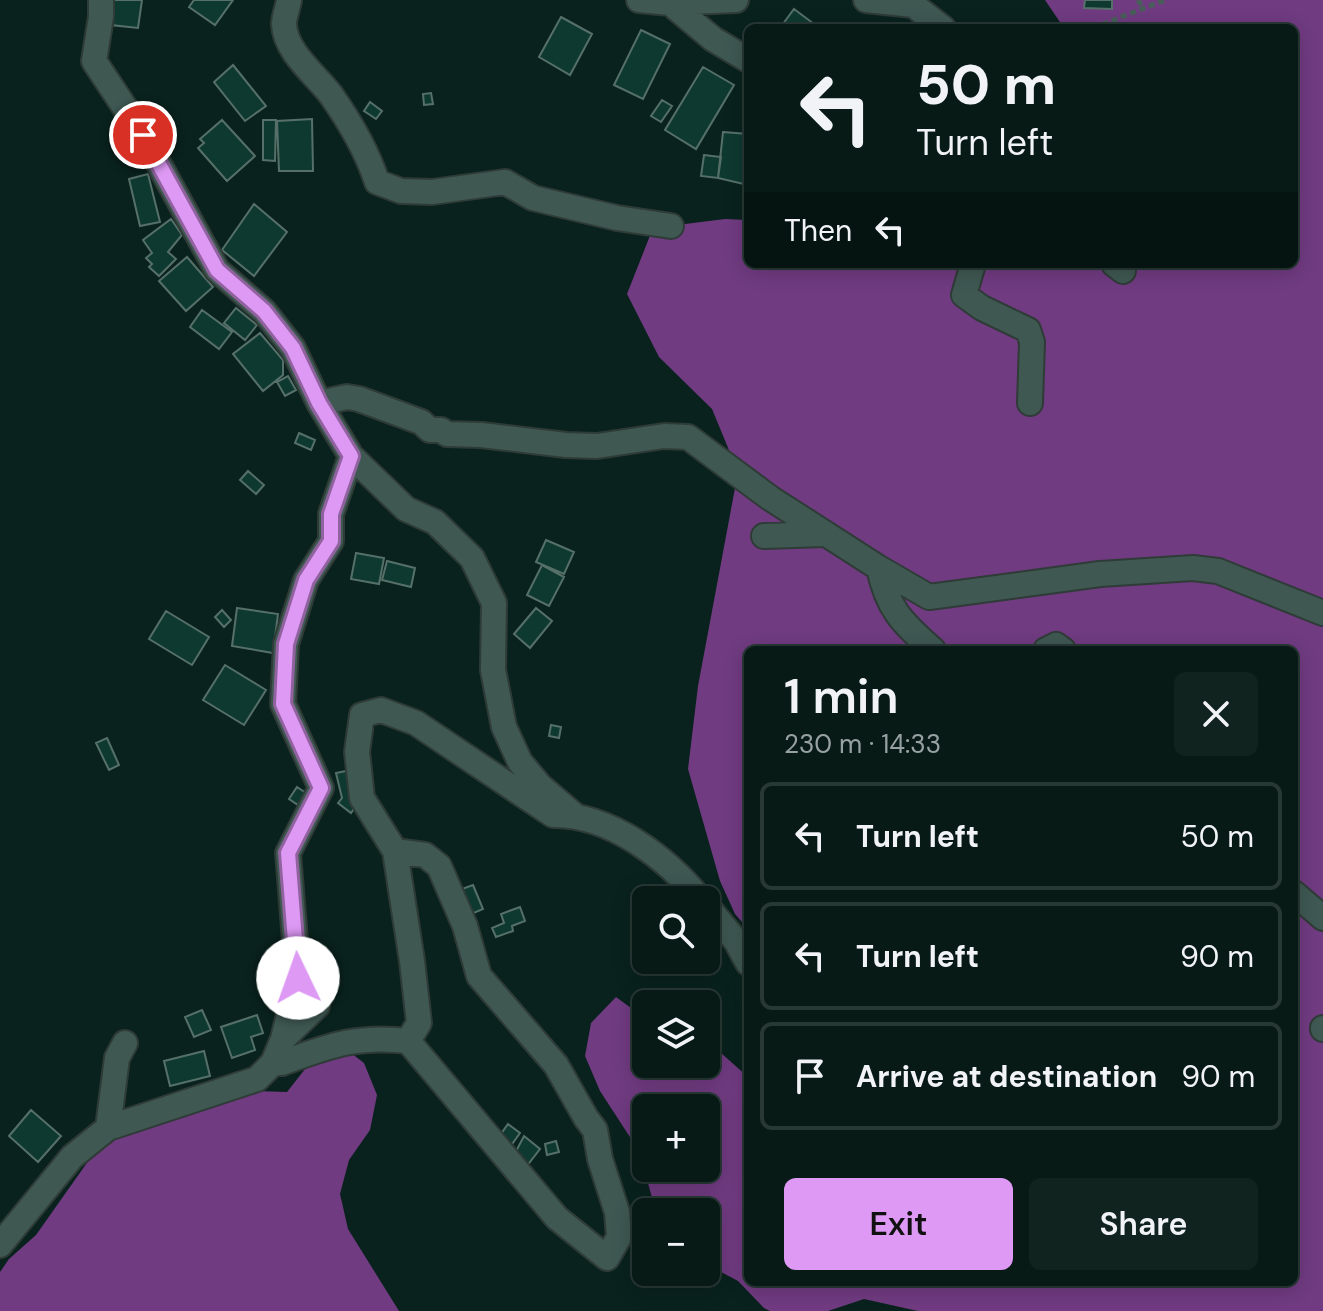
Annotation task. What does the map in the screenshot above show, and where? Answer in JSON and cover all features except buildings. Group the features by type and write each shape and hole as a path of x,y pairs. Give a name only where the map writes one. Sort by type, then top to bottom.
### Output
{"street":[{"path":"101,0 94,61 143,135 217,270 264,311 293,348 319,403 351,456 406,509 435,522 472,558 494,603 493,670 504,727 520,762 540,786 574,815"},
{"path":"289,0 284,25 291,43 300,59 330,94 361,143 377,182 401,191 432,192 505,182 533,198 617,218 671,226"},
{"path":"639,0 670,3 736,0"},
{"path":"866,0 913,5 938,24"},
{"path":"670,3 713,39 744,58"},
{"path":"972,268 964,295 982,308 1028,330 1032,342 1030,403"},
{"path":"319,403 347,397 359,399 421,422 430,430 441,430 447,434 566,445 597,446 664,436 688,437 825,534 929,597 1100,574 1193,568 1218,571 1323,613"},
{"path":"0,1245 72,1157 108,1128 257,1079 273,1063 283,1039 298,978 288,853 321,788 283,704 286,644 306,580 331,541 331,514 351,456"},
{"path":"764,536 825,534"},
{"path":"879,568 884,593 895,615 929,646"},
{"path":"408,1041 419,1023 395,851 362,798 357,752 362,715 381,710 416,723 553,815 574,815 623,833 690,886"},
{"path":"273,1063 282,1063 338,1043 377,1038 408,1041 557,1218 607,1258 619,1237 617,1212 600,1159 595,1130 556,1065 479,976 465,926 439,866 425,855 395,851"},
{"path":"1298,896 1323,918"},
{"path":"720,922 744,956"},
{"path":"283,1039 317,1006"},
{"path":"108,1128 117,1058 125,1043"}],"path":[{"path":"1138,0 1143,8"},
{"path":"1103,24 1165,0"}],"shaded area":[{"path":"1045,0 1323,0 1323,1311 918,1311 864,1299 828,1311 770,1311 738,1281 720,1271 720,1198 652,1198 648,1182 720,1182 720,1094 632,1094 632,1140 600,1091 585,1056 591,1023 616,997 632,1009 632,1078 720,1078 720,1052 744,1073 744,1286 1298,1286 1298,646 744,646 744,924 735,914 720,881 688,769 698,686 738,472 712,409 659,357 627,294 653,228 725,219 744,220 744,268 1298,268 1298,24 1061,24"},
{"path":"338,1043 364,1063 377,1095 370,1130 349,1160 340,1194 348,1229 399,1311 0,1311 0,1272 9,1259 36,1235 96,1150 125,1130 254,1091 287,1092 309,1064"}],"route":[{"path":"143,135 217,270 264,311 293,348 319,403 351,456 331,514 331,541 306,580 286,644 283,704 321,788 288,853 298,978"}]}
